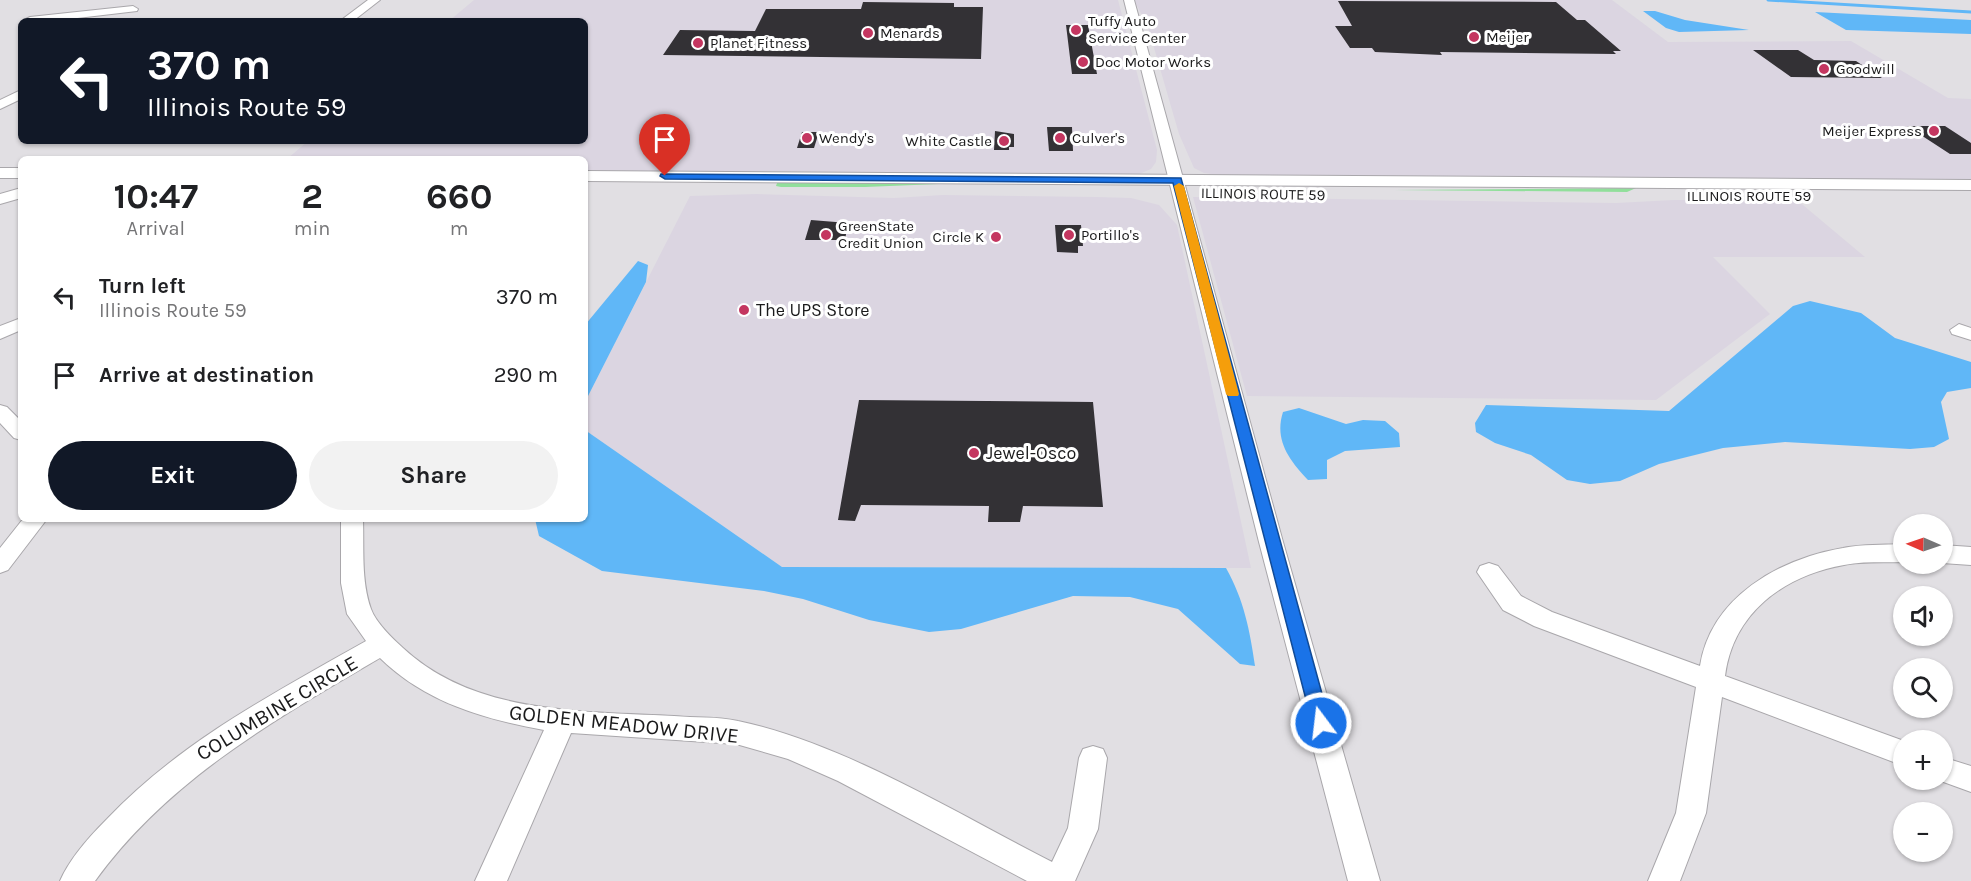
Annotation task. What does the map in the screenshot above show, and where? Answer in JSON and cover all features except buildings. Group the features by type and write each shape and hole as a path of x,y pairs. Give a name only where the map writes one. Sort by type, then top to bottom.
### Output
{"main road":[{"path":"0,172 18,173"},
{"name":"ILLINOIS ROUTE 59","path":"588,176 1633,196 1971,195"},
{"path":"1633,196 1663,185"},
{"name":"ILLINOIS ROUTE 59","path":"588,189 1971,185"},
{"path":"0,186 18,186"}],"street":[{"path":"350,18 375,0"},
{"path":"1129,0 1271,542 1364,881"},
{"path":"43,18 136,4"},
{"path":"127,18 136,4"},
{"path":"0,107 18,96"},
{"path":"0,107 18,108"},
{"path":"0,200 18,194"},
{"path":"0,333 18,324"},
{"path":"0,411 18,430"},
{"path":"0,564 34,522"},
{"name":"GOLDEN MEADOW DRIVE","path":"352,522 356,594 360,614 382,644 405,666 442,690 497,711 562,721 736,732 794,749 848,772 1058,881"},
{"path":"1666,880 1691,813 1709,681 1715,651 1729,622 1755,594 1794,570 1844,556 1893,554"},
{"path":"1953,555 1971,556"},
{"path":"1489,572 1512,603 1543,619 1893,750"},
{"name":"COLUMBINE CIRCLE","path":"76,881 133,812 178,770 233,730 382,644"},
{"path":"491,881 562,721"},
{"path":"1058,881 1083,829 1093,758"},
{"path":"1953,773 1971,779"}],"shaded area":[{"path":"474,0 1118,0 1157,150 1156,162 1151,169 1139,174 1108,176 767,171 704,174 588,171 588,156 290,156 304,144 588,144 588,18 453,18"},
{"path":"1134,0 1612,0 1668,42 1851,41 1948,98 1971,99 1971,179 1709,182 1581,177 1434,179 1226,176 1204,173 1194,168 1179,134 1148,27"},
{"path":"757,194 894,198 943,195 1096,197 1131,198 1159,205 1177,225 1251,568 782,567 588,432 588,396 690,196"},
{"path":"1193,197 1616,203 1674,200 1797,200 1865,257 1713,257 1770,314 1656,400 1247,396"}],"green space":[{"path":"777,183 963,183 865,187 781,187 776,186"},
{"path":"1636,188 1627,192 1394,190"}],"water":[{"path":"1643,11 1655,11 1685,20 1749,30 1679,32 1666,28"},
{"path":"1815,12 1971,20 1971,34 1846,30"},
{"path":"638,261 648,265 646,282 588,396 588,321"},
{"path":"1810,301 1861,313 1895,338 1971,362 1971,388 1947,392 1941,402 1949,439 1934,447 1910,449 1785,442 1723,448 1659,464 1620,481 1590,484 1567,480 1531,455 1495,443 1476,432 1475,423 1486,405 1669,411 1793,306"},
{"path":"1299,408 1346,424 1363,420 1385,421 1399,433 1400,447 1345,451 1327,460 1327,479 1308,480 1289,457 1280,432 1283,412"},
{"path":"588,432 782,567 1226,568 1245,616 1255,666 1240,664 1178,609 1130,597 1073,596 961,629 929,632 869,620 803,599 764,591 602,571 539,536 536,522 588,522"}],"waterway":[{"path":"1768,0 1971,12"}],"slow traffic":[{"path":"1179,186 1233,394"}],"place":[{"name":"Tuffy Auto Service Center","path":"1076,30"},
{"name":"Menards","path":"868,33"},
{"name":"Meijer","path":"1474,37"},
{"name":"Planet Fitness","path":"698,43"},
{"name":"Doc Motor Works","path":"1083,62"},
{"name":"Goodwill","path":"1824,69"},
{"name":"Meijer Express","path":"1934,131"},
{"name":"Wendy's","path":"807,138"},
{"name":"Culver's","path":"1060,138"},
{"name":"White Castle","path":"1004,141"},
{"name":"GreenState Credit Union","path":"826,235"},
{"name":"Portillo's","path":"1069,235"},
{"name":"Circle K","path":"996,237"},
{"name":"The UPS Store","path":"744,310"},
{"name":"Jewel-Osco","path":"974,453"}],"route":[{"path":"665,176 1177,180 1271,542 1321,723"}]}
